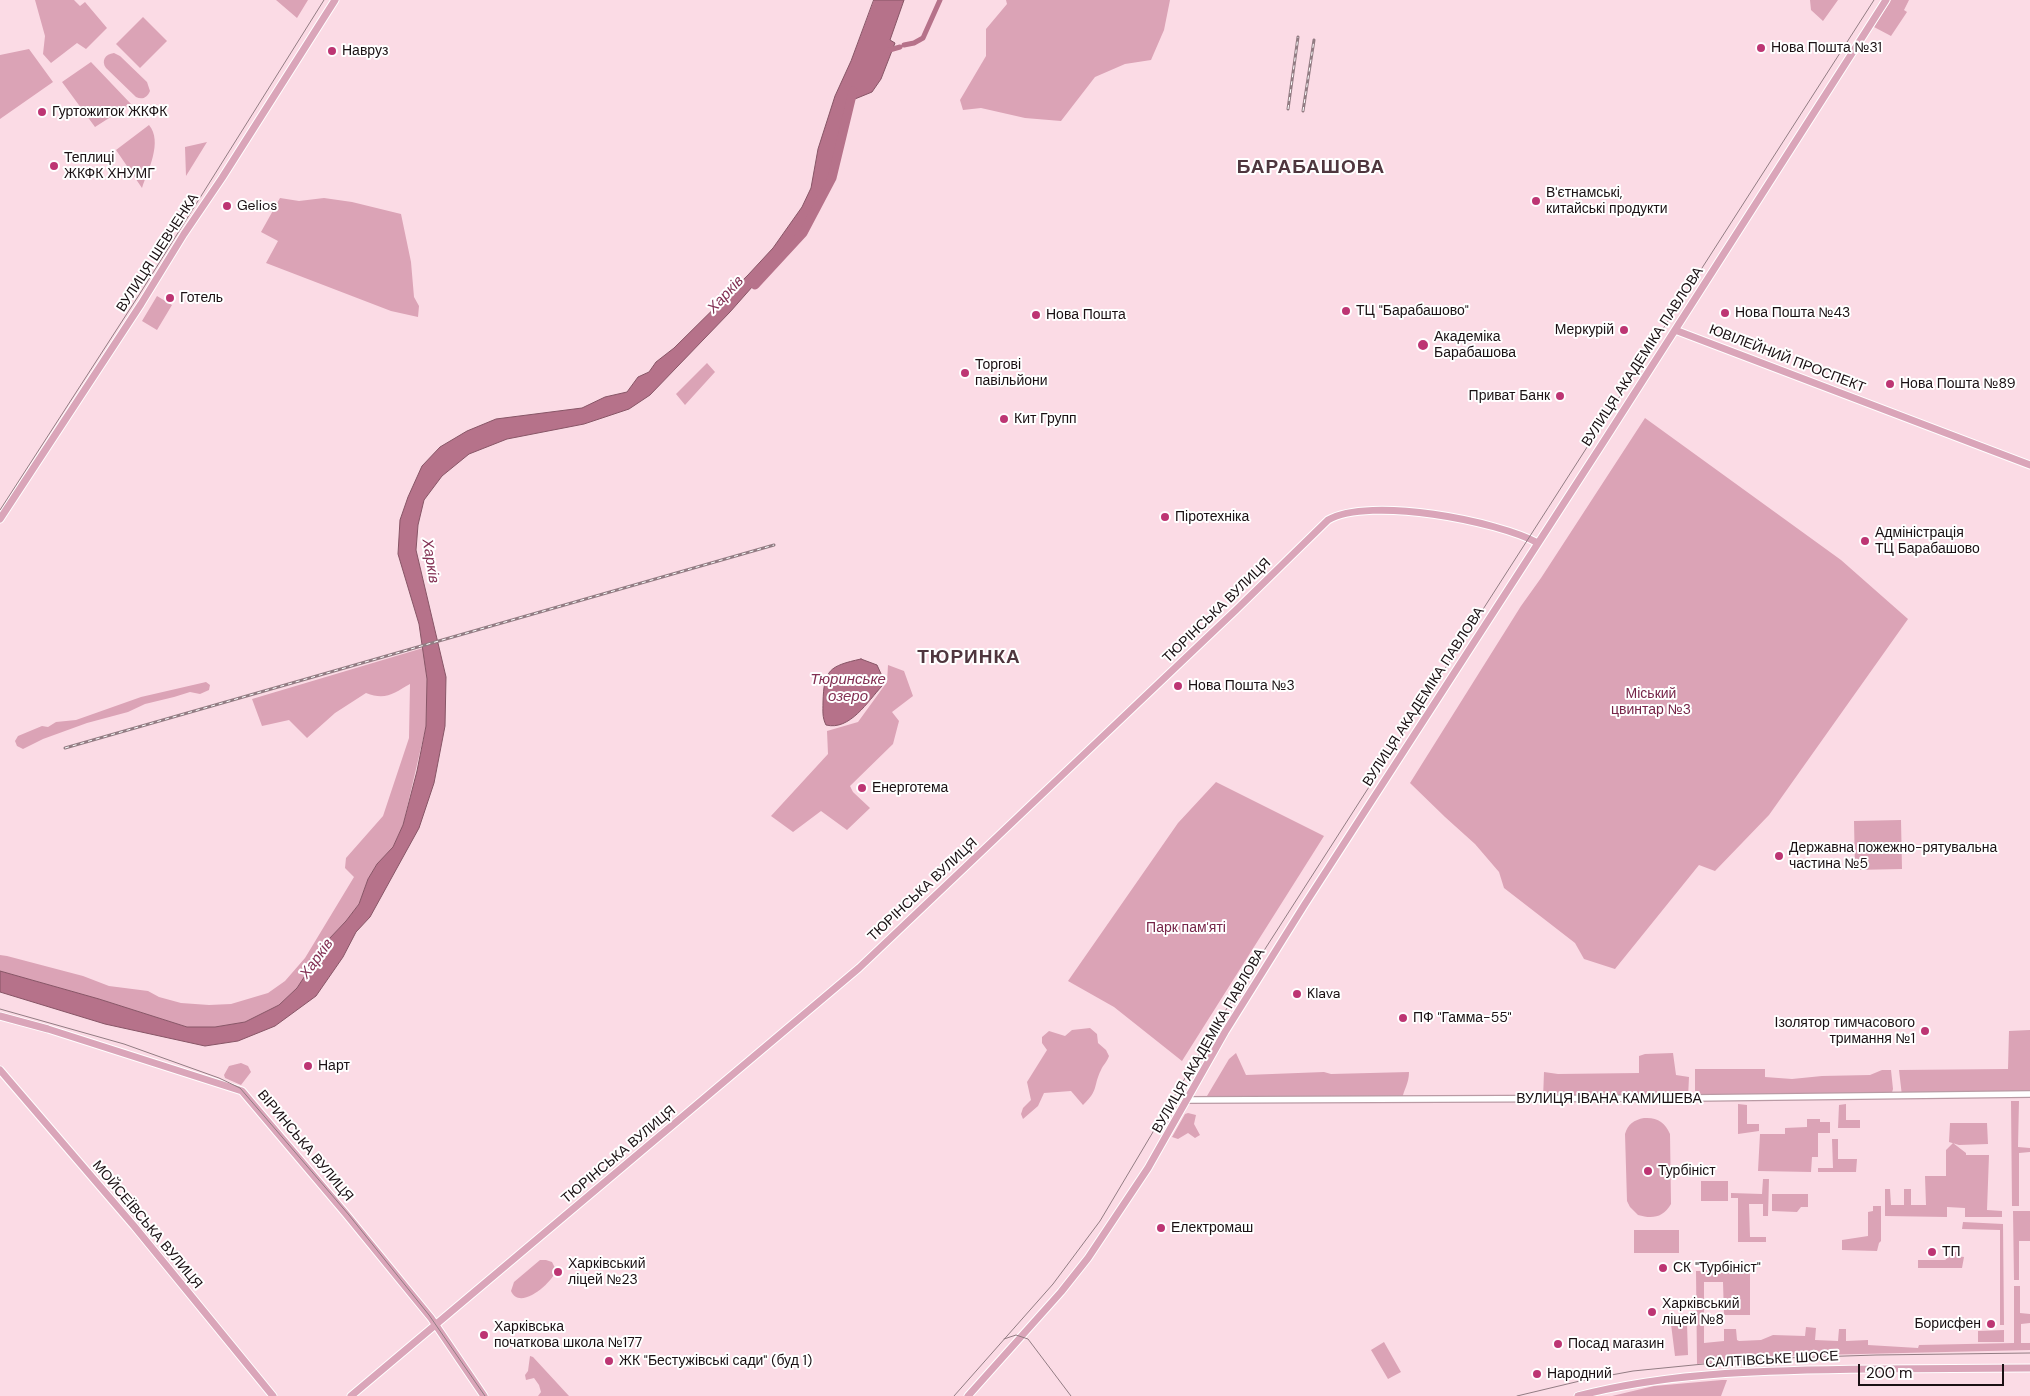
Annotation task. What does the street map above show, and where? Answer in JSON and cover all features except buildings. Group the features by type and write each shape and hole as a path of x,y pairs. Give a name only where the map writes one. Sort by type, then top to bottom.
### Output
{"main road":[{"name":"ВУЛИЦЯ ШЕВЧЕНКА","path":"0,518 141,304 335,0"},
{"name":"ВУЛИЦЯ АКАДЕМІКА ПАВЛОВА","path":"968,1396 1088,1258 1148,1168 1227,1029 1300,912 1886,0"},
{"name":"ЮВІЛЕЙНИЙ ПРОСПЕКТ","path":"1675,330 2030,465"},
{"name":"ТЮРІНСЬКА ВУЛИЦЯ","path":"351,1396 859,968 1230,617 1328,520 1342,514 1361,511 1408,510 1506,530 1538,543"},
{"name":"ВІРИНСЬКА ВУЛИЦЯ","path":"0,1016 48,1029 242,1091 346,1214 436,1325 484,1396"},
{"name":"МОЙСЕЇВСЬКА ВУЛИЦЯ","path":"0,1070 134,1226 273,1396"},
{"name":"САЛТІВСЬКЕ ШОСЕ","path":"1578,1396 1653,1381 1727,1374 1844,1369 2030,1368"}],"street":[{"name":"ВУЛИЦЯ ІВАНА КАМИШЕВА","path":"1188,1100 1691,1098 2030,1094"}],"green space":[{"path":"35,0 74,0 80,6 85,2 107,28 86,49 77,43 51,63 43,54 45,36"},
{"path":"276,0 308,0 297,18"},
{"path":"1006,0 1170,0 1164,30 1151,60 1125,64 1095,77 1061,121 1025,118 981,108 963,110 960,100 986,56 986,29 1007,4"},
{"path":"1810,0 1838,0 1823,21 1811,10"},
{"path":"1891,0 1909,0 1904,10 1907,12 1891,36 1874,27"},
{"path":"143,17 167,41 140,68 116,44"},
{"path":"29,49 53,82 0,119 0,55"},
{"path":"114,53 120,56 147,82 150,91 146,97 136,97 106,68 105,58"},
{"path":"91,62 131,104 95,127 62,82"},
{"path":"149,125 155,139 155,148 142,188 116,150"},
{"path":"207,142 186,176 185,147"},
{"path":"280,198 299,201 324,198 352,202 401,214 411,262 414,297 419,306 418,317 391,311 266,263 278,241 261,232"},
{"path":"157,296 172,305 157,330 142,321"},
{"path":"707,363 715,372 685,405 676,394"},
{"name":"Міський цвинтар №3","path":"1645,418 1841,560 1908,619 1769,815 1715,871 1699,865 1615,969 1584,959 1575,943 1504,888 1499,872 1475,844 1410,783 1521,606"},
{"path":"423,648 427,679 426,726 403,825 393,847 377,864 368,879 359,904 329,939 297,988 279,1005 245,1022 215,1027 187,1027 99,999 0,971 0,955 83,976 109,986 148,991 159,997 181,1003 209,1005 231,1004 268,993 285,981 305,958 354,877 345,868 346,858 383,816 409,738 410,684 390,695 379,696 366,693 335,713 307,738 289,720 262,726 252,699"},
{"path":"888,665 904,671 913,696 892,712 899,721 893,744 850,786 853,792 870,808 847,830 821,811 793,832 771,816 828,754 827,731 858,722 887,682"},
{"path":"206,682 210,685 209,690 200,694 190,692 145,704 128,712 87,723 43,739 23,749 17,746 15,741 18,736 42,726 48,727 56,722 76,720 141,697"},
{"name":"Парк пам'яті","path":"1216,782 1324,836 1182,1061 1114,1007 1068,981 1178,823"},
{"path":"1901,820 1902,869 1855,870 1854,821"},
{"path":"1090,1028 1097,1034 1098,1043 1106,1050 1109,1056 1091,1095 1083,1105 1071,1091 1044,1093 1038,1106 1023,1119 1021,1114 1023,1108 1031,1100 1027,1082 1047,1050 1042,1043 1042,1037 1049,1031 1065,1036 1072,1030"},
{"path":"2030,1030 2030,1095 1902,1096 1899,1070 2008,1069 2009,1031"},
{"path":"1236,1053 1246,1075 1324,1072 1331,1074 1409,1072 1409,1076 1402,1099 1204,1101 1229,1059"},
{"path":"1673,1053 1676,1075 1689,1077 1688,1098 1543,1099 1544,1072 1558,1074 1639,1073 1639,1056"},
{"path":"241,1063 248,1066 251,1072 241,1085 225,1078 224,1075 229,1066"},
{"path":"1695,1069 1765,1069 1765,1077 1792,1079 1870,1075 1882,1070 1891,1070 1893,1089 1891,1096 1698,1095 1695,1091"},
{"path":"2011,1101 2019,1101 2018,1147 2030,1148 2030,1152 2019,1153 2019,1206 2012,1206"},
{"path":"1738,1104 1747,1105 1747,1124 1759,1124 1759,1131 1738,1134"},
{"path":"1846,1104 1846,1120 1860,1120 1860,1128 1838,1128 1839,1105"},
{"path":"1185,1114 1196,1115 1194,1124 1200,1135 1195,1138 1188,1133 1178,1139 1172,1137"},
{"name":"Турбініст","path":"1644,1118 1653,1118 1660,1121 1666,1126 1670,1134 1671,1204 1661,1215 1652,1217 1638,1215 1627,1201 1625,1134 1632,1123"},
{"path":"1807,1119 1820,1119 1820,1122 1830,1122 1830,1133 1818,1133 1818,1157 1812,1157 1811,1172 1758,1171 1760,1134 1785,1134 1785,1128 1807,1127"},
{"path":"1950,1123 1987,1123 1988,1144 1959,1145 1949,1142"},
{"path":"1832,1139 1838,1139 1838,1159 1857,1159 1856,1172 1818,1172 1818,1168 1833,1168"},
{"path":"1953,1143 1966,1155 1989,1155 1987,1210 2002,1211 2002,1217 1965,1217 1965,1208 1947,1207 1947,1217 1885,1216 1885,1189 1890,1189 1891,1205 1904,1205 1904,1189 1911,1189 1911,1205 1926,1205 1925,1176 1946,1176 1946,1150"},
{"path":"1763,1179 1769,1179 1768,1216 1763,1216 1763,1204 1749,1204 1750,1237 1766,1237 1766,1242 1738,1242 1738,1198 1731,1198 1731,1193 1762,1194"},
{"path":"1701,1181 1728,1181 1728,1201 1701,1201"},
{"path":"1772,1194 1808,1194 1808,1207 1801,1207 1797,1212 1772,1211"},
{"path":"1873,1206 1881,1206 1881,1241 1877,1251 1842,1250 1842,1240 1868,1236 1868,1212 1873,1211"},
{"path":"2013,1211 2030,1211 2030,1241 2019,1241 2019,1280 2014,1280"},
{"path":"1963,1222 2003,1224 2004,1325 2000,1325 2000,1230 1962,1229"},
{"path":"1634,1230 1679,1230 1679,1253 1634,1253"},
{"path":"1957,1251 1957,1256 1964,1257 1962,1268 1918,1268 1918,1260 1945,1260"},
{"path":"540,1260 552,1262 556,1270 554,1275 543,1287 529,1296 515,1297 511,1291 514,1282"},
{"path":"1714,1267 1750,1267 1750,1315 1724,1315 1723,1282 1704,1282 1704,1343 1724,1341 1724,1329 1736,1329 1737,1340 1739,1341 1761,1340 1773,1335 1805,1336 1806,1327 1816,1328 1815,1340 1838,1341 1839,1329 1846,1329 1846,1341 1868,1340 1868,1345 1918,1348 1919,1345 2014,1343 2014,1286 2020,1286 2020,1313 2030,1314 2030,1323 2021,1324 2021,1343 2030,1343 2030,1350 1776,1356 1697,1364 1696,1271 1704,1271"},
{"path":"1687,1323 1688,1355 1675,1356 1671,1324"},
{"path":"2004,1330 2004,1342 1978,1342 1978,1331"},
{"path":"1384,1342 1401,1372 1388,1379 1371,1350"},
{"path":"530,1356 569,1396 538,1396 541,1392 539,1385 534,1378 526,1380 525,1375 528,1371"},
{"path":"1727,1380 1721,1396 1612,1396 1654,1386"}],"water":[{"path":"874,0 904,0 890,40 895,43 881,79 872,92 850,101 845,109 841,143 825,189 806,226 730,312 650,395 629,409 584,424 507,439 469,454 442,476 424,500 418,525 416,550 446,677 445,726 434,783 419,828 370,917 356,932 343,957 316,996 275,1026 238,1041 205,1046 105,1024 0,992 0,971 99,999 187,1027 215,1027 245,1022 279,1005 297,988 329,939 359,904 368,879 377,864 393,847 403,825 417,771 426,726 427,679 419,624 398,554 400,520 422,466 440,447 467,431 496,419 582,408 605,397 627,392 638,377 649,372 656,362 674,348 748,275 773,248 802,207 811,188 818,149 835,96 851,61"},
{"name":"Тюринське озеро","path":"861,659 877,665 882,676 882,686 851,719 835,726 826,725 823,717 823,702 827,676 835,667"}],"waterway":[{"path":"904,45 914,43 923,38 940,0"},
{"path":"886,51 900,47"},
{"name":"Харків","path":"755,285 803,233 832,178 853,91"}],"tram line":[{"path":"0,510 139,295 324,0"},
{"path":"954,1396 1053,1284 1100,1221 1222,1016 1874,0"},
{"path":"0,1009 124,1044 219,1078 240,1088 349,1215 429,1315 485,1396"},
{"path":"1004,1339 1016,1335 1028,1339 1071,1396"},
{"path":"1517,1396 1584,1380 1633,1371 1754,1359 2030,1353"}],"railway":[{"path":"1288,109 1298,37"},
{"path":"1303,111 1314,40"},
{"path":"65,748 774,545"}],"place":[{"name":"Нова Пошта №31","path":"1761,48"},
{"name":"Навруз","path":"332,51"},
{"name":"Гуртожиток ЖКФК","path":"42,112"},
{"name":"Теплиці ЖКФК ХНУМГ","path":"54,166"},
{"name":"В'єтнамські, китайські продукти","path":"1536,201"},
{"name":"Gelios","path":"227,206"},
{"name":"Готель","path":"170,298"},
{"name":"ТЦ \"Барабашово\"","path":"1346,311"},
{"name":"Нова Пошта №43","path":"1725,313"},
{"name":"Нова Пошта","path":"1036,315"},
{"name":"Меркурій","path":"1624,330"},
{"name":"Академіка Барабашова","path":"1423,345"},
{"name":"Торгові павільйони","path":"965,373"},
{"name":"Нова Пошта №89","path":"1890,384"},
{"name":"Приват Банк","path":"1560,396"},
{"name":"Кит Групп","path":"1004,419"},
{"name":"Піротехніка","path":"1165,517"},
{"name":"Адміністрація ТЦ Барабашово","path":"1865,541"},
{"name":"Нова Пошта №3","path":"1178,686"},
{"name":"Енерготема","path":"862,788"},
{"name":"Державна пожежно-рятувальна частина №5","path":"1779,856"},
{"name":"Klava","path":"1297,994"},
{"name":"ПФ \"Гамма-55\"","path":"1403,1018"},
{"name":"Ізолятор тимчасового тримання №1","path":"1925,1031"},
{"name":"Нарт","path":"308,1066"},
{"name":"Турбініст","path":"1648,1171"},
{"name":"Електромаш","path":"1161,1228"},
{"name":"ТП","path":"1932,1252"},
{"name":"СК \"Турбініст\"","path":"1663,1268"},
{"name":"Харківський ліцей №23","path":"558,1272"},
{"name":"Харківський ліцей №8","path":"1652,1312"},
{"name":"Борисфен","path":"1991,1324"},
{"name":"Харківська початкова школа №177","path":"484,1335"},
{"name":"Посад магазин","path":"1558,1344"},
{"name":"ЖК \"Бестужівські сади\" (буд 1)","path":"609,1361"},
{"name":"Народний","path":"1537,1374"}],"district":[{"name":"БАРАБАШОВА","path":"1311,168"},
{"name":"ТЮРИНКА","path":"969,658"}]}
